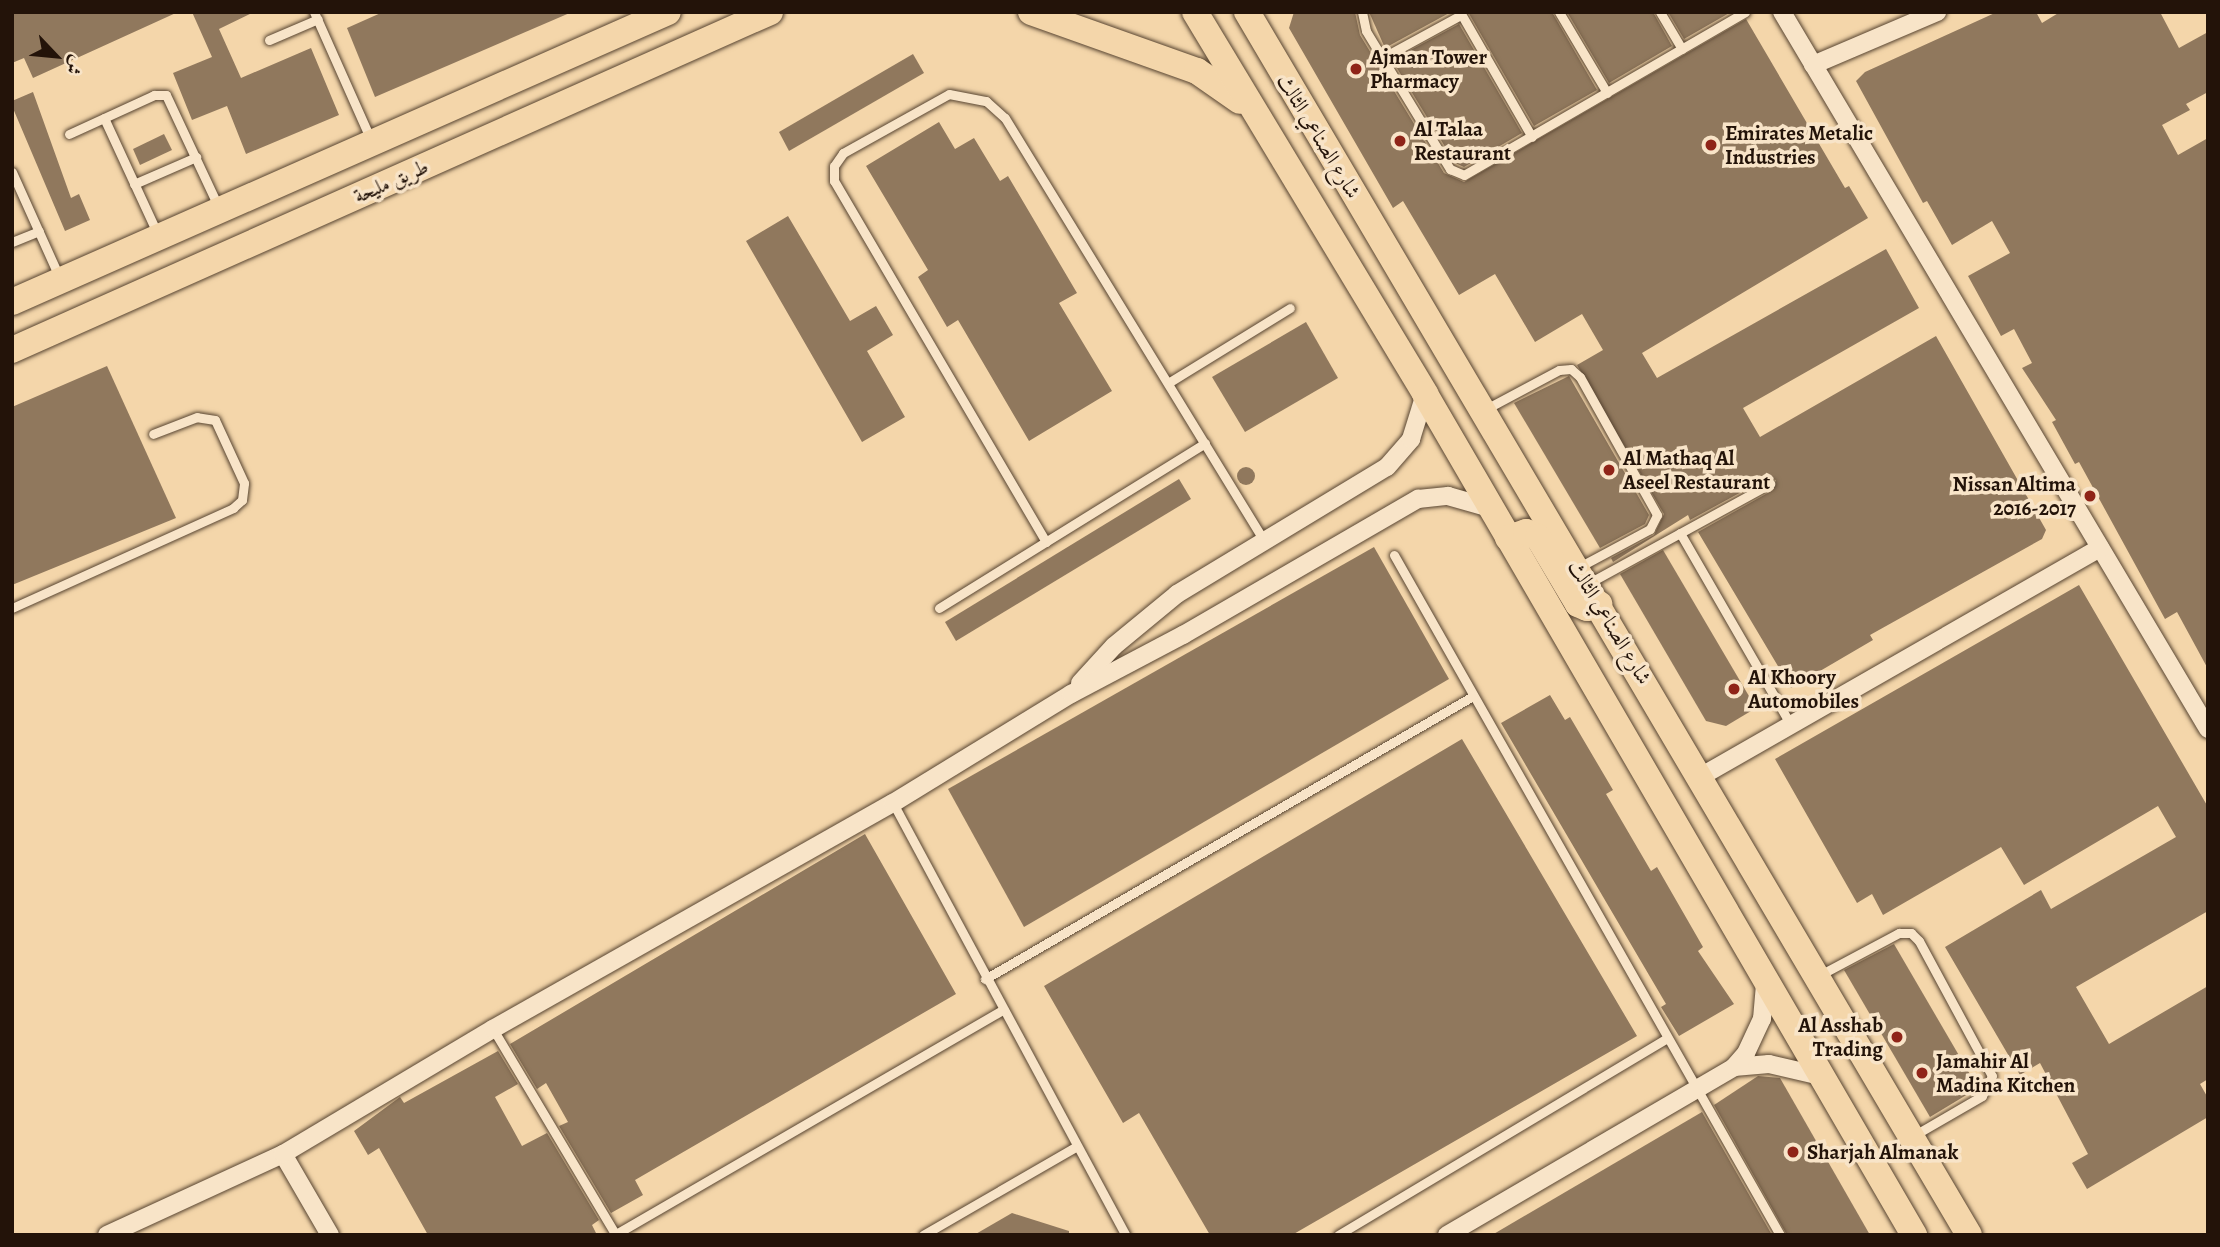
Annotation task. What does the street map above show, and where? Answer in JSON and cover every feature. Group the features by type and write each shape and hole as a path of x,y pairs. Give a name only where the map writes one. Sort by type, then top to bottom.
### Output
{"main road":[{"name":"طريق مليحة","path":"14,298 61,280 668,12"},
{"name":"طريق مليحة","path":"12,350 770,12"},
{"path":"1031,12 1197,71 1251,111"},
{"path":"1195,12 1251,111 1425,394 1914,1235"},
{"name":"شارع الصناعي الثالث","path":"1247,12 1273,60 1588,585 1969,1235"},
{"path":"1272,12 1273,60"},
{"path":"376,188 390,169 381,137"},
{"path":"1508,538 1526,532 1538,537 1578,604 1587,608 1588,585"}],"street":[{"path":"613,36 625,12"},
{"path":"1782,12 2100,548 2206,721"},
{"path":"1813,65 1937,12"},
{"path":"1071,694 1114,646 1177,594 1394,461 1410,439 1425,394"},
{"path":"107,1235 283,1154 493,1029 892,803 1071,694 1183,635 1418,499 1448,496 1490,508"},
{"path":"1700,776 2100,548"},
{"path":"1734,1067 1762,1019 1765,982"},
{"path":"1447,1235 1734,1067 1769,1065 1821,1076"},
{"path":"283,1154 330,1235"}],"lane":[{"path":"1362,12 1366,31 1454,173 1469,174 1745,12"},
{"path":"1559,12 1607,93"},
{"path":"1660,12 1682,49"},
{"path":"1382,58 1460,14 1532,137"},
{"path":"270,40 316,16 381,137"},
{"path":"1046,542 836,187 833,173 838,159 937,98 962,93 986,101 1005,118 1264,540"},
{"path":"68,134 154,95 166,95 197,157 219,210"},
{"path":"104,118 159,237"},
{"path":"134,184 197,157"},
{"path":"12,172 61,280"},
{"path":"12,242 39,231"},
{"path":"1168,383 1290,308"},
{"path":"1483,411 1559,370 1571,369 1580,377 1657,515 1650,529 1588,585"},
{"path":"12,608 233,508 242,500 244,483 215,420 197,417 153,434"},
{"path":"940,608 1205,443"},
{"path":"1588,585 1770,484"},
{"path":"1680,533 1791,724"},
{"path":"1394,555 1666,1039 1780,1235"},
{"path":"985,978 1473,696"},
{"path":"892,803 1126,1235"},
{"path":"1817,976 1899,933 1910,933 1919,941 1992,1076 1982,1096 1911,1137"},
{"path":"493,1029 616,1235 1002,1010"},
{"path":"1338,1235 1666,1039"},
{"path":"923,1235 1077,1146"}],"building":[{"path":"12,12 178,12 33,78 24,58 12,63"},
{"path":"192,12 254,12 219,29 241,78 311,48 339,115 246,154 227,106 192,120 173,73 212,57"},
{"path":"383,12 572,12 375,97 347,28"},
{"path":"1294,12 1355,12 1360,35 1444,173 1464,182 1746,19 1845,188 1849,186 1868,218 1642,353 1657,378 1886,249 1919,308 1743,408 1760,437 1936,336 2046,530 2042,539 1870,635 1873,640 1791,688 1698,532 1773,490 1776,480 1767,478 1690,520 1688,515 1613,562 1611,558 1654,535 1664,514 1577,365 1603,350 1582,314 1535,342 1495,274 1459,295 1403,201 1393,208 1289,28"},
{"path":"1369,12 1451,12 1385,48"},
{"path":"1468,12 1552,12 1597,90 1534,126"},
{"path":"1567,12 1653,12 1672,46 1609,83"},
{"path":"1668,12 1731,12 1684,39"},
{"path":"1997,12 2036,12 2042,23 2060,12 2160,12 2179,48 2208,32 2208,92 2186,104 2190,110 2162,125 2178,155 2208,138 2208,669 2177,612 2165,619 2079,462 2075,464 2052,422 2056,420 2022,368 2032,363 2014,329 2001,336 1968,276 2010,253 1992,221 1952,245 1927,201 1923,203 1856,81 1865,72"},
{"path":"1459,24 1522,133 1464,167 1455,163 1392,60"},
{"path":"913,54 924,73 789,151 779,132"},
{"path":"33,92 71,198 79,194 90,220 65,231 12,106 12,101"},
{"path":"939,122 955,149 974,138 1000,181 1008,176 1077,293 1059,303 1112,391 1029,441 958,320 947,327 918,277 928,270 866,166"},
{"path":"164,134 172,150 140,165 133,149"},
{"path":"788,216 850,321 876,306 893,335 867,351 905,417 862,442 746,241"},
{"path":"1306,322 1338,378 1245,432 1212,377"},
{"path":"107,366 176,518 12,585 12,407"},
{"path":"1569,376 1649,515 1645,524 1600,548 1514,403"},
{"path":"1246,467 1252,470 1255,476 1252,482 1246,485 1240,482 1237,476 1240,470"},
{"path":"1179,479 1191,499 956,641 945,622"},
{"path":"1374,547 1449,679 1024,927 948,789"},
{"path":"1663,550 1756,708 1726,726 1706,721 1620,574"},
{"path":"2079,585 2208,807 2208,911 2076,987 2109,1044 2208,986 2208,1079 2200,1084 2208,1098 2208,1117 2087,1189 2072,1163 2088,1154 2040,1063 2020,1075 1945,947 2041,890 2051,909 2176,837 2158,806 2024,885 2001,847 1883,915 1872,894 1857,903 1775,759"},
{"path":"1550,695 1565,720 1570,717 1613,790 1606,794 1651,871 1657,867 1703,947 1698,951 1734,1004 1679,1036 1661,1007 1666,1004 1501,723"},
{"path":"1462,739 1637,1036 1292,1235 1210,1235 1139,1113 1123,1123 1044,986"},
{"path":"865,834 956,994 635,1180 643,1195 611,1213 559,1126 568,1122 546,1083 537,1089 510,1044"},
{"path":"1894,944 1978,1088 1930,1117 1844,970"},
{"path":"498,1051 518,1084 495,1097 522,1146 547,1133 599,1220 592,1225 597,1235 428,1235 379,1148 368,1155 354,1131 400,1097 404,1103"},
{"path":"1758,1076 1780,1078 1870,1235 1787,1235 1714,1105"},
{"path":"1702,1112 1772,1235 1492,1235"},
{"path":"1012,1213 1069,1231 1069,1235 974,1235"}],"place":[{"name":"Ajman Tower Pharmacy","path":"1356,69"},
{"name":"Al Talaa Restaurant","path":"1400,141"},
{"name":"Emirates Metalic Industries","path":"1711,145"},
{"name":"Al Mathaq Al Aseel Restaurant","path":"1609,470"},
{"name":"Nissan Altima 2016-2017","path":"2090,496"},
{"name":"Al Khoory Automobiles","path":"1734,689"},
{"name":"Al Asshab Trading","path":"1897,1037"},
{"name":"Jamahir Al Madina Kitchen","path":"1922,1073"},
{"name":"Sharjah Almanak","path":"1793,1152"}]}
